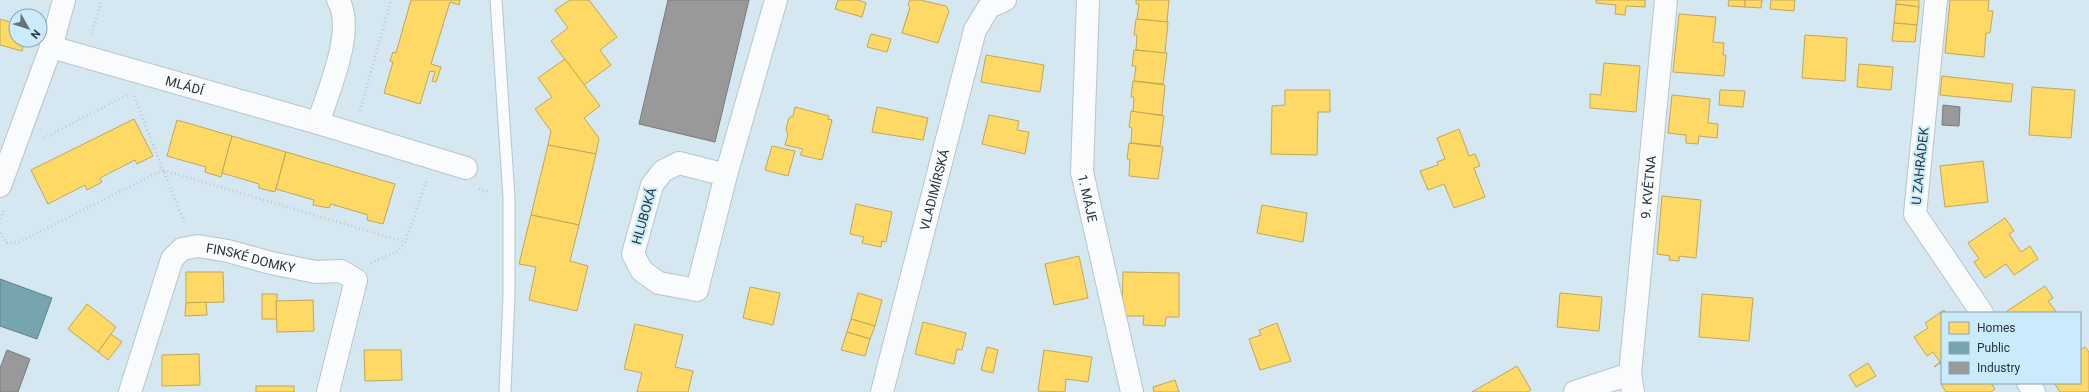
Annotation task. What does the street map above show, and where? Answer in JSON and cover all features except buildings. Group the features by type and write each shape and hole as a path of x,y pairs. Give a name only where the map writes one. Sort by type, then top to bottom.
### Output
{"street":[{"path":"2,189 51,47 64,0"},
{"path":"318,123 342,46 344,25 341,6 338,0"},
{"name":"HLUBOKÁ","path":"726,175 679,163 663,171 652,185 634,254 642,271 659,283 697,290 726,175 776,0"},
{"name":"VLADIMÍRSKÁ","path":"882,392 975,30 989,7 1004,0"},
{"name":"1. MÁJE","path":"1088,0 1082,172 1132,392"},
{"name":"9. KVĚTNA","path":"1575,392 1631,383 1666,0"},
{"name":"U ZAHRÁDEK","path":"1936,0 1915,214 1981,312"},
{"name":"MLÁDÍ","path":"51,47 354,134 469,178"},
{"name":"FINSKÉ DOMKY","path":"130,392 172,260 182,250 194,246 228,251 271,263 316,272 341,271 347,274"},
{"path":"328,392 356,280 347,274"}],"lane":[{"path":"496,0 509,198 509,294 505,392"}],"path":[{"path":"354,134 391,0"},
{"path":"41,140 133,92 194,246"},
{"path":"0,233 7,243 19,242 163,170 405,242"},
{"path":"347,274 398,250 405,242 429,174"},
{"path":"469,178 509,198"},
{"path":"0,219 2,189"}]}
